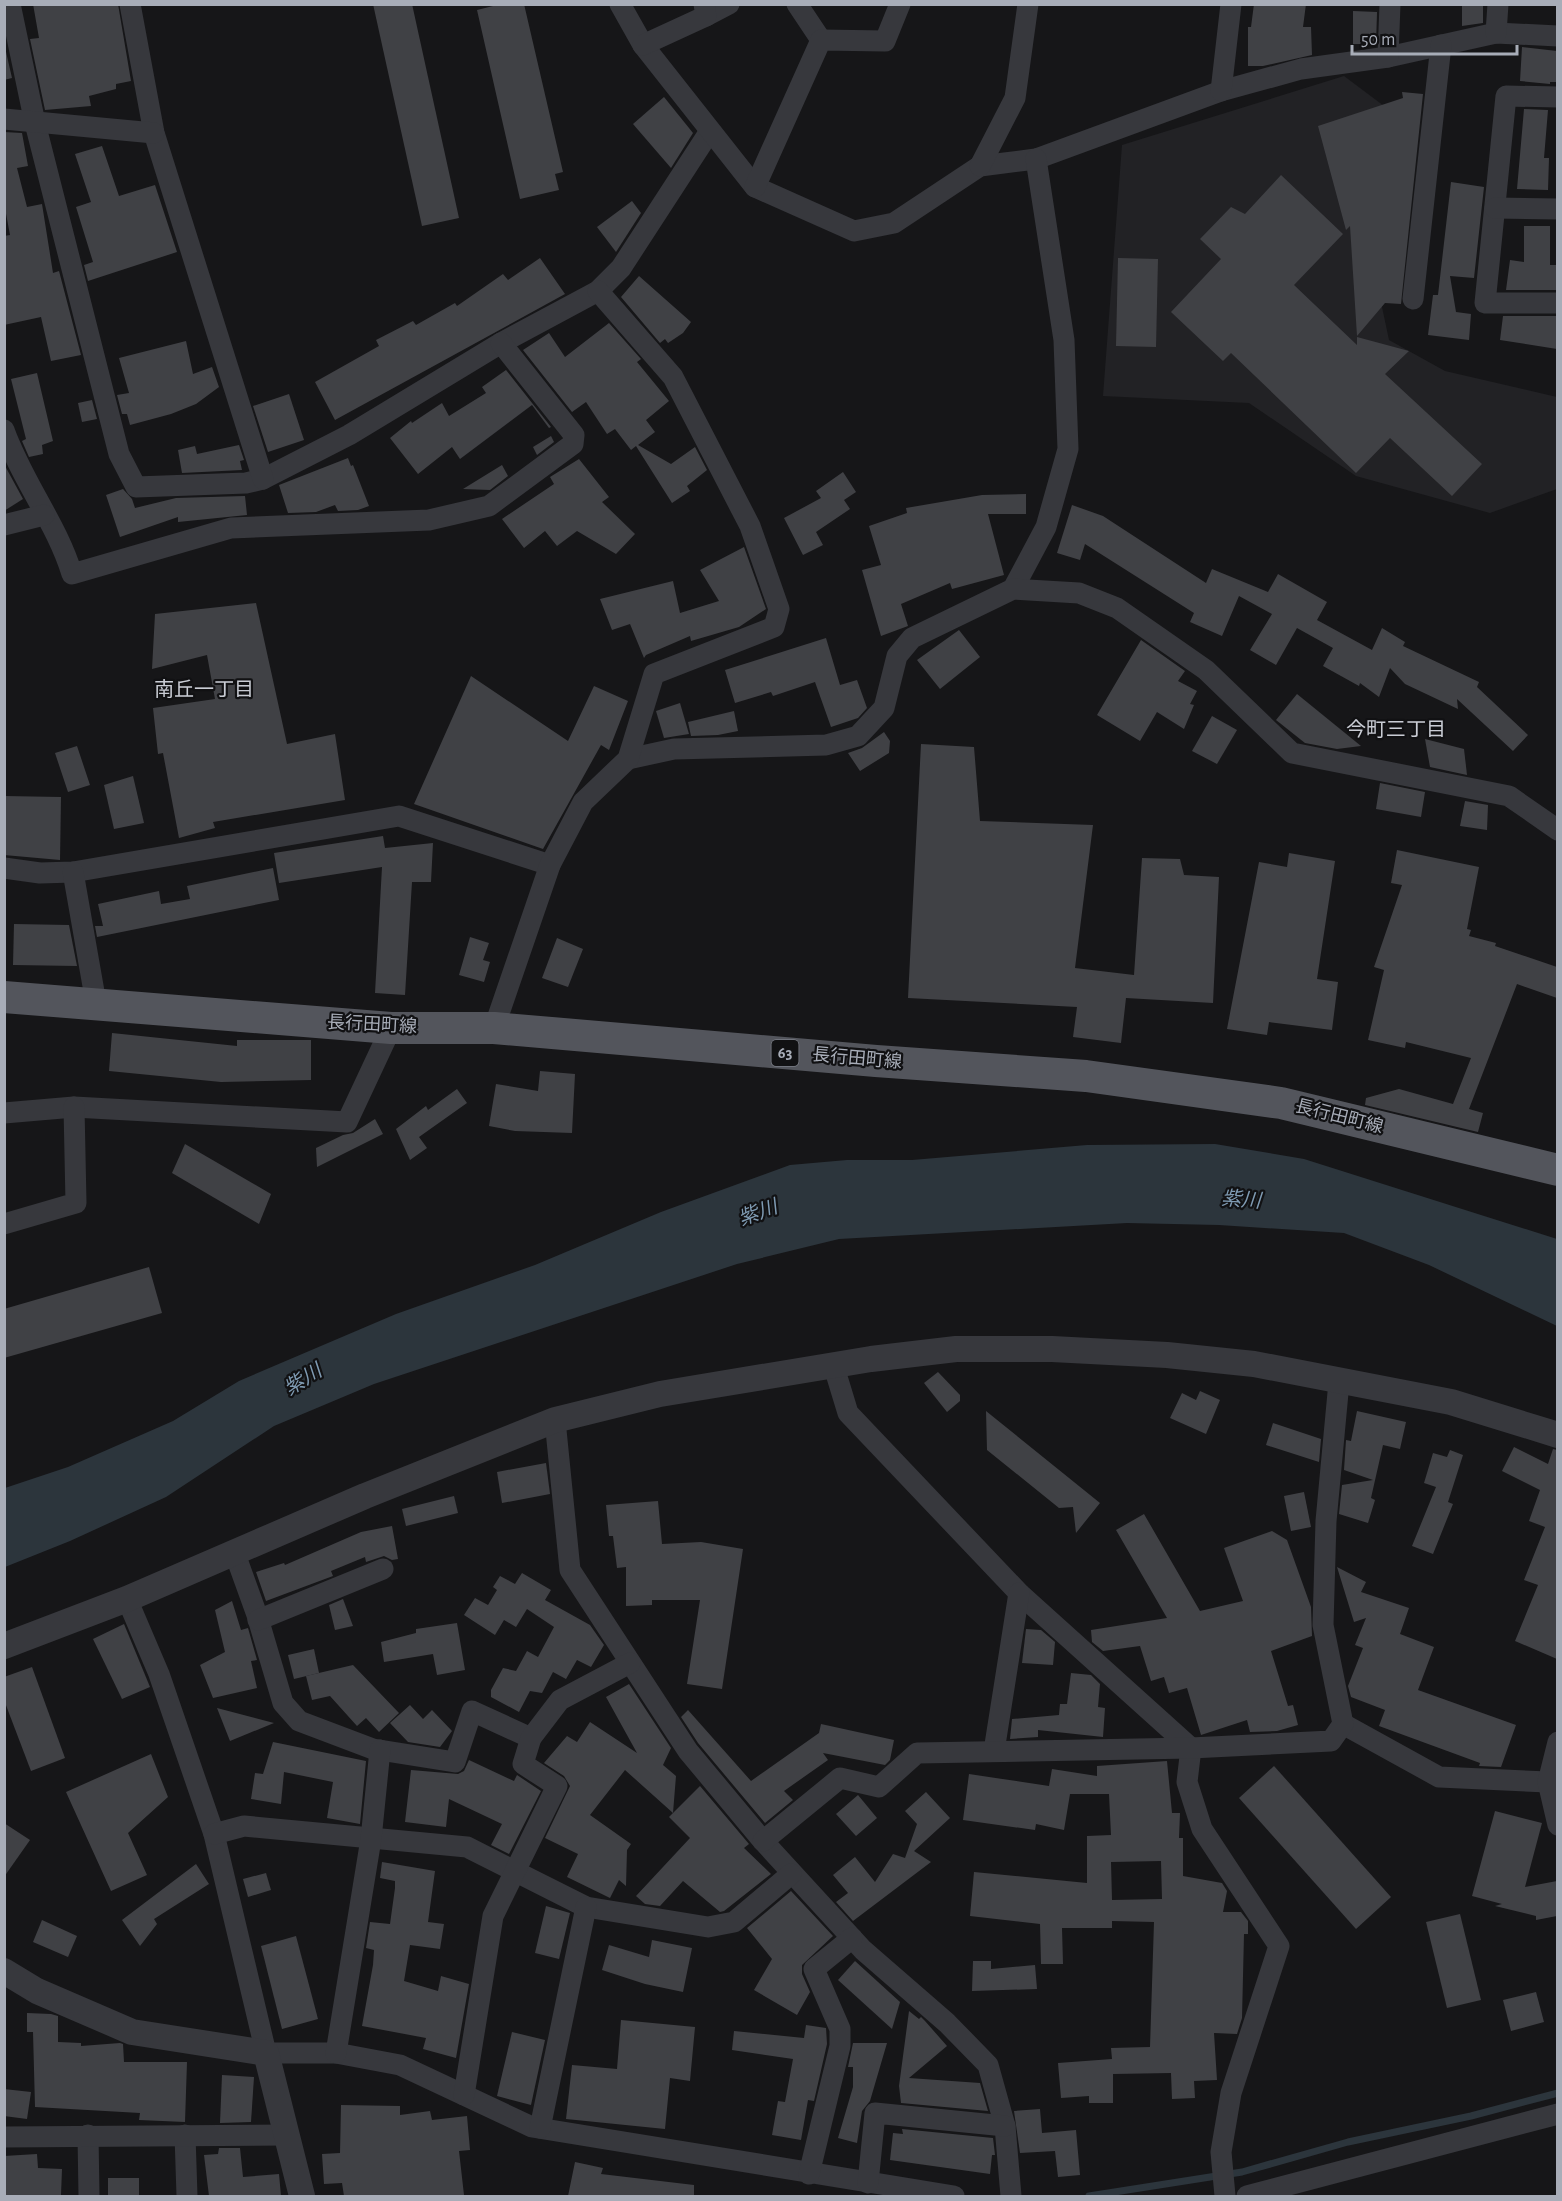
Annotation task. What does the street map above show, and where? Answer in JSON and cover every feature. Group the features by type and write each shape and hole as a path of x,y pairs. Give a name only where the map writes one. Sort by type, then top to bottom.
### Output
{"main road":[{"name":"長行田町線","path":"4,997 391,1028 494,1028 1097,1078 1281,1103 1557,1170"}],"street":[{"path":"10,4 35,123 119,454 136,487 246,483 263,479 349,435 501,343 598,291 621,268 710,131"},
{"path":"130,4 154,133 263,479"},
{"path":"620,4 643,45 755,187 854,231 894,223 980,166 1036,159 1221,91 1301,69 1388,57 1496,33 1557,36"},
{"path":"643,45 705,10 729,4"},
{"path":"797,4 821,40"},
{"path":"821,40 885,41 900,4"},
{"path":"980,166 1015,98 1029,4"},
{"path":"1221,91 1231,4"},
{"path":"1388,57 1390,4"},
{"path":"1496,33 1498,4"},
{"path":"755,187 821,40"},
{"path":"1413,299 1441,45"},
{"path":"1557,97 1506,96 1485,303 1557,303"},
{"path":"4,118 35,123 154,133"},
{"path":"1013,589 1046,527 1068,449 1064,340 1036,159"},
{"path":"1495,208 1557,208"},
{"path":"494,1028 550,865 584,802 628,759 654,674 774,627 779,609 750,526 673,377 598,291"},
{"path":"5,433 44,515 66,554 72,574 231,528 429,520 489,506 573,444 574,435 501,343"},
{"path":"4,525 44,515"},
{"path":"628,759 674,748 826,745 858,736 884,708 897,656 912,638 1013,589 1078,593 1117,608 1206,670 1292,753 1509,796 1557,830"},
{"path":"4,868 40,873 73,872 399,816 550,865"},
{"path":"73,872 96,1003"},
{"path":"4,1113 74,1107 347,1122 391,1028"},
{"path":"4,1224 76,1203 74,1107"},
{"path":"4,1646 127,1599 365,1496 555,1420 660,1394 956,1349 1052,1349 1167,1355 1232,1362 1451,1402 1557,1434"},
{"path":"834,1367 848,1413 1019,1593 1191,1748"},
{"path":"763,1841 840,1778 879,1787 916,1753 1191,1748 1331,1741 1343,1724 1323,1624 1326,1521 1338,1382"},
{"path":"555,1420 570,1570 688,1751 763,1841 852,1938 946,2023 988,2065 1005,2126 1011,2196"},
{"path":"235,1554 283,1703 299,1720 380,1750 455,1762 472,1712 531,1738"},
{"path":"258,1620 383,1569"},
{"path":"994,1751 1019,1593"},
{"path":"127,1599 159,1674 214,1834 302,2196"},
{"path":"464,2095 493,1916 557,1786 523,1764 531,1738 560,1700 630,1663"},
{"path":"1343,1724 1439,1777 1548,1782"},
{"path":"1557,1742 1548,1782 1557,1826"},
{"path":"1191,1748 1186,1782 1202,1829 1279,1946 1231,2093 1221,2152 1225,2196"},
{"path":"336,2053 371,1839 380,1750"},
{"path":"214,1834 244,1826 467,1847 586,1907 708,1927 734,1922 791,1874"},
{"path":"540,2128 586,1907"},
{"path":"809,2174 840,2046 840,2029 814,1969 852,1938"},
{"path":"4,1971 37,1991 132,2032 266,2053 336,2053 400,2066 540,2128 868,2184 954,2196"},
{"path":"868,2184 875,2113 1005,2126"},
{"path":"1246,2196 1557,2114"},
{"path":"4,2137 185,2134 288,2136"},
{"path":"185,2134 187,2196"},
{"path":"88,2135 89,2196"}],"shaded area":[{"path":"1344,76 1408,124 1382,307 1389,340 1445,371 1557,397 1557,489 1490,513 1356,476 1249,403 1103,396 1122,145"}],"water":[{"name":"紫川","path":"1215,1144 1304,1159 1557,1239 1557,1326 1429,1265 1344,1233 1219,1225 1127,1223 839,1239 737,1264 374,1384 274,1426 166,1497 70,1541 5,1567 5,1488 68,1467 173,1421 239,1381 396,1314 535,1265 661,1212 790,1165 847,1160 912,1160 1087,1145"}],"building":[{"path":"33,4 118,4 131,81 116,84 116,89 89,96 91,106 45,110 30,39 39,38"},
{"path":"373,4 412,4 459,218 422,226"},
{"path":"501,4 524,4 563,172 555,174 559,190 520,199 477,10"},
{"path":"1254,4 1306,4 1303,27 1311,27 1312,55 1263,66 1248,66 1248,27 1251,27"},
{"path":"1462,4 1483,4 1483,23 1462,26"},
{"path":"1353,11 1377,12 1376,44 1353,44"},
{"path":"4,43 12,78 4,80"},
{"path":"1522,47 1557,51 1557,82 1550,82 1550,84 1520,81"},
{"path":"1402,92 1423,94 1401,304 1385,303 1357,336 1350,226 1346,230 1318,126 1403,98"},
{"path":"664,97 693,133 671,168 633,124"},
{"path":"1524,109 1548,110 1544,158 1549,158 1548,190 1517,189"},
{"path":"4,132 22,133 28,166 17,168 27,207 42,204 53,273 59,271 81,355 51,361 41,317 4,325 4,236 10,235 4,203"},
{"path":"102,146 119,196 155,185 177,252 88,281 84,265 93,262 76,207 91,202 75,154"},
{"path":"1281,175 1343,234 1294,285 1357,345 1357,337 1409,351 1385,374 1482,464 1452,496 1390,438 1356,473 1231,353 1223,361 1171,312 1221,259 1200,239 1231,207 1245,214"},
{"path":"1451,182 1484,187 1474,278 1450,276 1456,312 1471,314 1469,340 1428,335 1433,295 1438,295"},
{"path":"632,201 641,213 616,252 597,227"},
{"path":"1524,226 1550,226 1550,265 1557,265 1557,290 1506,290 1510,260 1524,262"},
{"path":"540,258 565,294 335,420 315,382 379,346 376,340 413,321 416,325 455,303 457,306 503,274 508,280"},
{"path":"1118,258 1158,259 1156,347 1116,346"},
{"path":"639,276 691,322 683,333 668,343 665,339 660,343 621,297"},
{"path":"1503,316 1557,316 1557,349 1500,340"},
{"path":"609,323 641,359 637,362 669,401 646,420 655,432 638,445 671,464 695,447 707,470 687,486 690,491 672,503 636,446 631,450 615,429 607,434 586,402 572,412 523,350 549,333 565,357"},
{"path":"186,341 193,374 212,367 219,387 196,404 171,414 130,425 127,414 122,414 117,395 129,393 119,358"},
{"path":"506,370 551,427 549,428 532,405 460,459 452,447 418,474 390,438 411,421 412,423 442,403 449,416 486,393 482,387"},
{"path":"37,373 53,441 42,445 43,454 29,457 22,441 26,439 11,379"},
{"path":"289,394 304,440 268,452 253,406"},
{"path":"92,400 97,419 82,422 78,403"},
{"path":"551,436 554,442 537,455 533,447"},
{"path":"239,445 244,460 240,461 242,470 182,473 178,450 195,446 197,454"},
{"path":"348,458 369,506 358,510 338,511 335,505 316,512 288,513 279,485"},
{"path":"579,459 609,497 602,502 635,534 616,554 577,531 557,546 545,531 524,548 502,519 554,484 550,477"},
{"path":"4,464 23,499 4,511"},
{"path":"502,465 508,476 490,490 463,489"},
{"path":"843,472 856,492 844,500 850,509 816,532 823,545 803,555 784,518 821,498 816,491"},
{"path":"123,489 132,499 135,508 176,498 245,496 247,515 178,522 178,517 120,537 106,495"},
{"path":"1026,494 1026,514 988,514 1004,575 952,589 950,583 901,604 908,626 881,636 862,570 881,565 869,526 907,513 906,508 982,495"},
{"path":"1072,505 1103,516 1206,583 1212,569 1268,592 1278,574 1327,602 1317,620 1372,650 1382,628 1405,642 1403,646 1479,682 1477,687 1528,735 1513,751 1457,699 1458,709 1405,684 1390,668 1379,697 1360,683 1359,686 1323,666 1333,648 1297,628 1276,665 1250,650 1272,614 1239,596 1222,636 1190,622 1194,613 1085,544 1080,560 1057,553"},
{"path":"744,547 766,609 739,627 691,641 690,636 646,655 644,658 630,624 612,630 600,599 673,581 680,613 719,601 700,570"},
{"path":"256,603 287,744 335,734 345,800 213,822 215,828 179,838 163,753 158,754 153,708 215,699 207,655 152,669 155,614"},
{"path":"959,630 980,657 940,689 917,660"},
{"path":"826,638 840,685 857,680 867,708 858,718 831,727 815,682 773,696 771,692 735,703 725,670"},
{"path":"1141,640 1185,671 1178,681 1197,691 1190,704 1194,705 1184,729 1157,712 1140,741 1097,715"},
{"path":"471,676 568,741 594,686 628,701 609,750 601,745 543,849 414,804"},
{"path":"1297,694 1361,746 1337,749 1305,743 1276,720"},
{"path":"680,703 689,734 664,738 656,711"},
{"path":"734,711 738,731 718,735 691,736 688,722"},
{"path":"1212,716 1237,730 1217,764 1192,751"},
{"path":"884,732 890,741 889,753 860,771 848,753 862,748"},
{"path":"1425,739 1464,749 1467,775 1430,767"},
{"path":"921,744 974,747 980,821 1093,825 1075,968 1134,975 1142,858 1180,859 1184,875 1219,877 1213,1003 1126,998 1121,1043 1073,1037 1077,1007 908,998"},
{"path":"77,746 90,785 68,792 55,753"},
{"path":"133,776 144,823 114,829 104,785"},
{"path":"1380,783 1425,792 1421,817 1376,809"},
{"path":"4,796 61,797 60,860 4,855"},
{"path":"1465,801 1488,805 1487,830 1460,826"},
{"path":"383,836 385,848 433,843 431,882 412,882 405,995 375,993 382,867 279,883 274,853"},
{"path":"1397,850 1479,867 1467,929 1471,930 1469,936 1496,943 1495,946 1557,967 1557,998 1517,984 1469,1109 1483,1113 1478,1132 1365,1105 1366,1098 1399,1089 1453,1104 1471,1058 1406,1042 1405,1048 1368,1040 1384,970 1374,967 1402,885 1391,883"},
{"path":"1289,853 1335,861 1317,979 1338,982 1332,1030 1269,1022 1267,1035 1227,1029 1259,862 1287,867"},
{"path":"273,868 279,900 97,937 95,926 103,926 98,904 159,891 161,904 190,899 187,886"},
{"path":"14,924 69,925 77,966 13,965"},
{"path":"470,937 489,943 483,960 490,962 484,982 459,975"},
{"path":"557,938 583,949 568,987 542,978"},
{"path":"112,1033 237,1046 237,1040 311,1040 311,1080 221,1082 109,1071"},
{"path":"540,1071 575,1074 572,1133 515,1131 489,1126 496,1084 538,1091"},
{"path":"457,1089 467,1103 419,1137 427,1148 410,1160 396,1129 426,1106 428,1110"},
{"path":"375,1119 383,1134 317,1167 316,1148 343,1135 353,1133"},
{"path":"185,1144 271,1194 259,1224 172,1173"},
{"path":"149,1267 162,1313 4,1358 4,1309"},
{"path":"938,1372 960,1395 960,1401 947,1412 924,1383"},
{"path":"1200,1391 1220,1400 1206,1434 1170,1418 1182,1393 1196,1400"},
{"path":"986,1411 1100,1503 1076,1533 1073,1507 1059,1508 987,1450"},
{"path":"1357,1411 1406,1422 1400,1449 1383,1445 1371,1498 1375,1500 1368,1523 1339,1514 1342,1485 1373,1480 1344,1470 1346,1440 1351,1441"},
{"path":"1273,1423 1321,1439 1319,1462 1266,1445"},
{"path":"1514,1447 1548,1464 1553,1449 1557,1450 1557,1659 1515,1641 1538,1585 1524,1580 1545,1527 1529,1521 1540,1490 1502,1471"},
{"path":"1450,1450 1463,1455 1448,1502 1453,1504 1433,1554 1412,1546 1436,1487 1424,1483 1433,1453 1447,1457"},
{"path":"546,1463 550,1494 502,1503 497,1472"},
{"path":"1304,1492 1311,1527 1291,1531 1284,1496"},
{"path":"454,1496 458,1513 406,1526 402,1509"},
{"path":"658,1501 662,1544 701,1542 743,1549 722,1689 687,1684 700,1600 652,1600 652,1605 626,1606 626,1567 617,1568 613,1536 609,1536 606,1505"},
{"path":"1144,1514 1200,1611 1243,1601 1224,1548 1272,1531 1287,1540 1311,1607 1312,1636 1271,1651 1288,1706 1293,1705 1298,1725 1277,1731 1250,1732 1247,1720 1201,1735 1187,1688 1169,1693 1164,1677 1151,1681 1140,1646 1103,1651 1092,1642 1091,1630 1167,1618 1116,1530"},
{"path":"392,1526 398,1559 392,1560 384,1556 366,1562 365,1557 331,1571 333,1576 266,1601 256,1572 284,1563 285,1565 361,1532"},
{"path":"1337,1567 1366,1582 1361,1592 1409,1608 1400,1634 1434,1647 1418,1690 1516,1725 1501,1767 1479,1766 1480,1763 1379,1726 1385,1710 1351,1697 1348,1686 1363,1648 1355,1645 1366,1618 1354,1622"},
{"path":"522,1573 551,1590 545,1600 590,1625 604,1645 591,1667 577,1660 566,1679 553,1672 542,1693 530,1691 519,1712 491,1697 491,1690 503,1668 516,1671 527,1651 538,1657 554,1627 527,1609 516,1627 504,1620 495,1635 464,1615 475,1598 488,1605 497,1590 493,1587 500,1576 515,1584"},
{"path":"343,1599 353,1626 335,1630 329,1605"},
{"path":"232,1601 241,1630 248,1628 257,1660 251,1661 257,1688 213,1698 200,1665 225,1652 215,1610"},
{"path":"457,1623 465,1670 437,1675 433,1654 384,1662 381,1642 416,1633 416,1629"},
{"path":"124,1624 150,1687 122,1699 93,1639"},
{"path":"1026,1629 1041,1630 1055,1642 1053,1665 1022,1663"},
{"path":"314,1649 319,1673 294,1679 288,1655"},
{"path":"353,1665 399,1713 379,1732 366,1718 357,1726 330,1696 312,1700 306,1676"},
{"path":"32,1667 65,1758 31,1771 4,1700 4,1677"},
{"path":"1071,1673 1091,1675 1100,1684 1098,1707 1105,1708 1103,1737 1038,1730 1038,1737 1010,1739 1012,1719 1059,1715 1060,1704 1067,1704"},
{"path":"629,1684 671,1748 663,1765 676,1776 673,1813 625,1770 590,1815 631,1844 627,1850 626,1886 619,1880 610,1898 567,1877 578,1854 545,1838 570,1786 564,1776 544,1763 567,1736 577,1742 590,1722 637,1753 606,1697"},
{"path":"410,1705 423,1719 432,1710 452,1731 440,1747 408,1742 390,1723"},
{"path":"217,1708 274,1723 230,1741"},
{"path":"688,1710 751,1781 819,1733 821,1724 894,1740 890,1760 885,1765 823,1753 828,1760 784,1791 793,1800 765,1823 698,1743 681,1717"},
{"path":"273,1742 366,1761 360,1824 327,1818 333,1782 284,1772 281,1804 251,1799 255,1773 263,1774"},
{"path":"151,1754 168,1797 128,1833 147,1875 111,1891 66,1792"},
{"path":"469,1760 514,1781 517,1775 541,1791 509,1854 491,1845 502,1824 449,1799 446,1827 405,1822 411,1770 458,1774 464,1771"},
{"path":"1167,1761 1172,1813 1180,1813 1179,1838 1183,1838 1183,1876 1222,1883 1227,1891 1223,1912 1241,1912 1248,1921 1248,1934 1244,1934 1242,2018 1237,2034 1214,2033 1217,2080 1194,2081 1195,2098 1172,2099 1171,2073 1113,2074 1113,2103 1089,2103 1089,2096 1061,2098 1058,2063 1112,2059 1111,2048 1150,2047 1154,1922 1112,1921 1112,1928 1062,1928 1063,1964 1041,1964 1040,1924 970,1916 974,1872 1087,1883 1087,1836 1111,1835 1109,1794 1070,1794 1064,1830 1036,1824 1035,1830 963,1820 969,1774 1049,1786 1052,1769 1097,1776 1097,1766","holes":["1161,1861 1162,1899 1112,1900 1111,1862"]},
{"path":"1274,1766 1391,1897 1356,1929 1239,1798"},
{"path":"700,1786 749,1844 744,1848 771,1874 720,1912 683,1881 660,1906 645,1904 636,1896 690,1838 669,1817"},
{"path":"926,1792 950,1818 914,1851 931,1862 853,1921 836,1902 848,1893 833,1875 855,1857 875,1882 893,1854 905,1858 917,1824 905,1811"},
{"path":"858,1795 877,1818 856,1836 836,1814"},
{"path":"1495,1811 1542,1823 1525,1887 1557,1881 1557,1916 1536,1920 1536,1916 1495,1906 1502,1904 1472,1896"},
{"path":"4,1823 30,1840 4,1877"},
{"path":"382,1862 435,1871 428,1922 444,1924 440,1949 410,1945 404,1981 438,1991 441,1976 469,1984 456,2058 423,2049 426,2038 362,2026 373,1965 374,1950 366,1948 370,1922 390,1924 395,1888 395,1881 380,1878"},
{"path":"196,1864 209,1884 154,1919 157,1924 140,1946 122,1920"},
{"path":"266,1873 271,1890 248,1897 243,1879"},
{"path":"791,1891 833,1936 802,1965 802,1974 810,1992 797,2015 754,1990 772,1959 747,1928"},
{"path":"546,1906 570,1913 559,1959 535,1953"},
{"path":"1460,1914 1481,2000 1447,2008 1426,1922"},
{"path":"42,1920 77,1936 68,1957 33,1942"},
{"path":"296,1936 318,2019 282,2029 261,1946"},
{"path":"652,1940 692,1948 683,1992 645,1984 602,1970 609,1945 649,1957"},
{"path":"855,1961 900,2002 892,2029 838,1980"},
{"path":"973,1961 991,1961 991,1969 1035,1965 1037,1989 972,1991"},
{"path":"1536,1992 1544,2022 1511,2031 1503,2000"},
{"path":"909,2011 919,2019 921,2017 947,2046 909,2078 980,2083 988,2111 901,2103 899,2086"},
{"path":"27,2013 58,2016 58,2042 81,2043 81,2046 120,2043 123,2044 124,2062 187,2062 185,2122 139,2120 140,2113 35,2107 33,2032 27,2032"},
{"path":"621,2020 695,2027 690,2081 670,2078 665,2129 566,2119 572,2065 617,2069"},
{"path":"806,2025 826,2028 827,2044 814,2101 808,2100 801,2140 772,2135 778,2101 785,2102 793,2059 732,2050 734,2031 804,2038"},
{"path":"512,2032 545,2040 531,2105 497,2096"},
{"path":"853,2043 887,2043 870,2101 862,2111 857,2143 838,2138 853,2087 853,2067 848,2067"},
{"path":"222,2075 254,2077 251,2122 220,2123"},
{"path":"4,2089 31,2092 27,2119 4,2116"},
{"path":"341,2105 400,2106 400,2115 430,2111 432,2120 467,2116 470,2150 459,2151 464,2195 344,2196 342,2183 324,2184 322,2154 340,2153"},
{"path":"1040,2109 1042,2133 1076,2130 1080,2175 1058,2177 1055,2151 1020,2153 1014,2111"},
{"path":"902,2129 993,2138 995,2155 992,2155 990,2174 890,2160 893,2133 903,2134"},
{"path":"219,2148 240,2148 243,2177 279,2174 281,2196 209,2196 204,2155 218,2154"},
{"path":"37,2154 38,2168 62,2169 61,2195 4,2196 4,2156"},
{"path":"575,2162 603,2168 601,2174 694,2185 694,2196 568,2196"},
{"path":"108,2178 139,2178 139,2196 108,2196"}],"waterway":[{"path":"1089,2196 1242,2172 1348,2142 1471,2116 1558,2093"}],"district":[{"name":"南丘一丁目","path":"204,690"},
{"name":"今町三丁目","path":"1396,730"}]}
